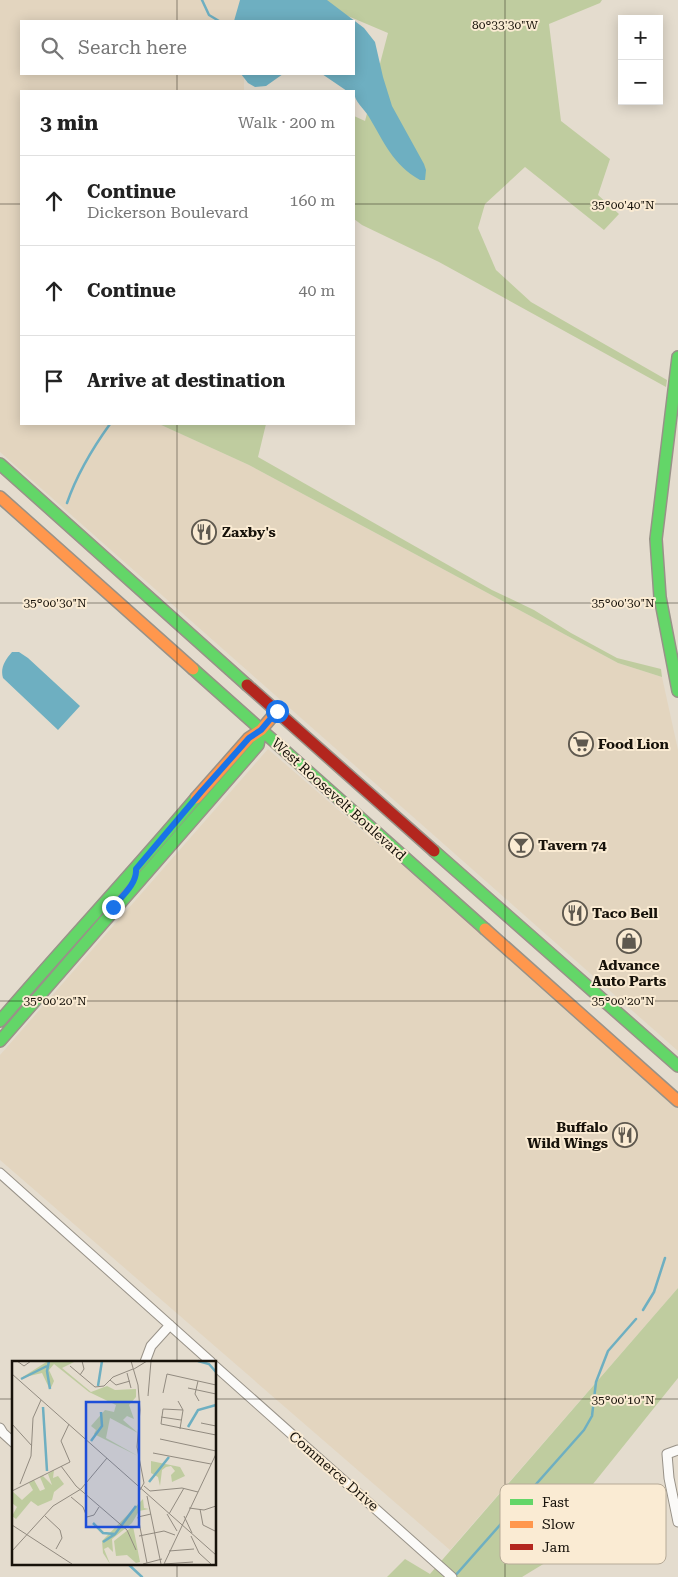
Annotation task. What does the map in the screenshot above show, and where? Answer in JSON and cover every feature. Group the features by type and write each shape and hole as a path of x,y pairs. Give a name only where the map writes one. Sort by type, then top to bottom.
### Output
{"main road":[{"path":"678,357 656,539 656,564 663,622 678,691"},
{"name":"West Roosevelt Boulevard","path":"0,464 678,1066"},
{"path":"0,474 50,509"},
{"name":"West Roosevelt Boulevard","path":"0,497 678,1101"},
{"path":"0,1021 104,902 136,869 249,738 261,730 277,711"},
{"path":"0,1042 258,745 261,730"},
{"path":"108,918 113,907 136,876 136,869"}],"street":[{"path":"0,1173 210,1361"},
{"path":"145,1361 151,1346 170,1325"},
{"name":"Commerce Drive","path":"216,1367 452,1577"},
{"path":"0,1428 3,1434 12,1441"},
{"path":"678,1450 667,1454 669,1478 678,1522"}],"shaded area":[{"path":"0,0 244,0 244,20 20,20 20,75 244,75 244,90 20,90 20,425 161,425 249,465 618,663 662,677 678,750 678,1051 0,452"},
{"path":"268,749 678,1104 678,1288 507,1484 500,1484 500,1493 450,1550 0,1160 0,1055"}],"green space":[{"path":"310,0 602,0 600,3 549,24 561,121 610,159 598,195 619,214 604,230 525,167 485,204 478,228 496,270 531,302 667,380 666,387 439,262 362,225 355,220 355,116 365,121 388,33"},
{"path":"161,425 266,425 258,457 492,590 534,610 617,658 661,669 662,677 618,663 249,465"},
{"path":"678,1288 678,1378 593,1484 508,1484"},
{"path":"500,1493 500,1564 543,1564 522,1577 387,1577 405,1559 430,1574"}],"water":[{"path":"240,0 327,0 353,20 234,20"},
{"path":"355,21 364,28 375,42 392,106 424,164 426,170 425,180 420,180 411,174 396,160 367,114 357,102 355,90 346,90 323,75 355,75"},
{"path":"242,75 282,75 266,86 255,87 248,83"},
{"path":"12,652 19,652 28,658 80,706 58,730 3,678 4,664"}],"waterway":[{"path":"202,0 209,15 217,20"},
{"path":"67,503 75,482 109,425"},
{"path":"643,1310 654,1292 665,1258"},
{"path":"536,1484 584,1430 592,1416 596,1382 608,1351 636,1319"},
{"path":"454,1577 500,1525"},
{"path":"128,1564 142,1577"}],"traffic: fast":[{"path":"678,357 656,539 660,597 678,691"},
{"path":"0,464 247,685"},
{"path":"193,669 485,929"},
{"path":"0,1041 258,745 261,730"},
{"path":"0,1021 196,798"},
{"path":"434,851 678,1066"}],"traffic: slow":[{"path":"0,497 193,669"},
{"path":"196,798 249,738 261,730 277,711"},
{"path":"485,929 678,1101"}],"traffic: jam":[{"path":"247,685 434,851"}],"place":[{"name":"Zaxby's","path":"204,532"},
{"name":"Food Lion","path":"581,744"},
{"name":"Tavern 74","path":"521,845"},
{"name":"Taco Bell","path":"575,913"},
{"name":"Advance Auto Parts","path":"629,941"},
{"name":"Buffalo Wild Wings","path":"625,1135"}],"route":[{"path":"113,907 136,876 136,869 249,738 261,730 277,711"}]}
